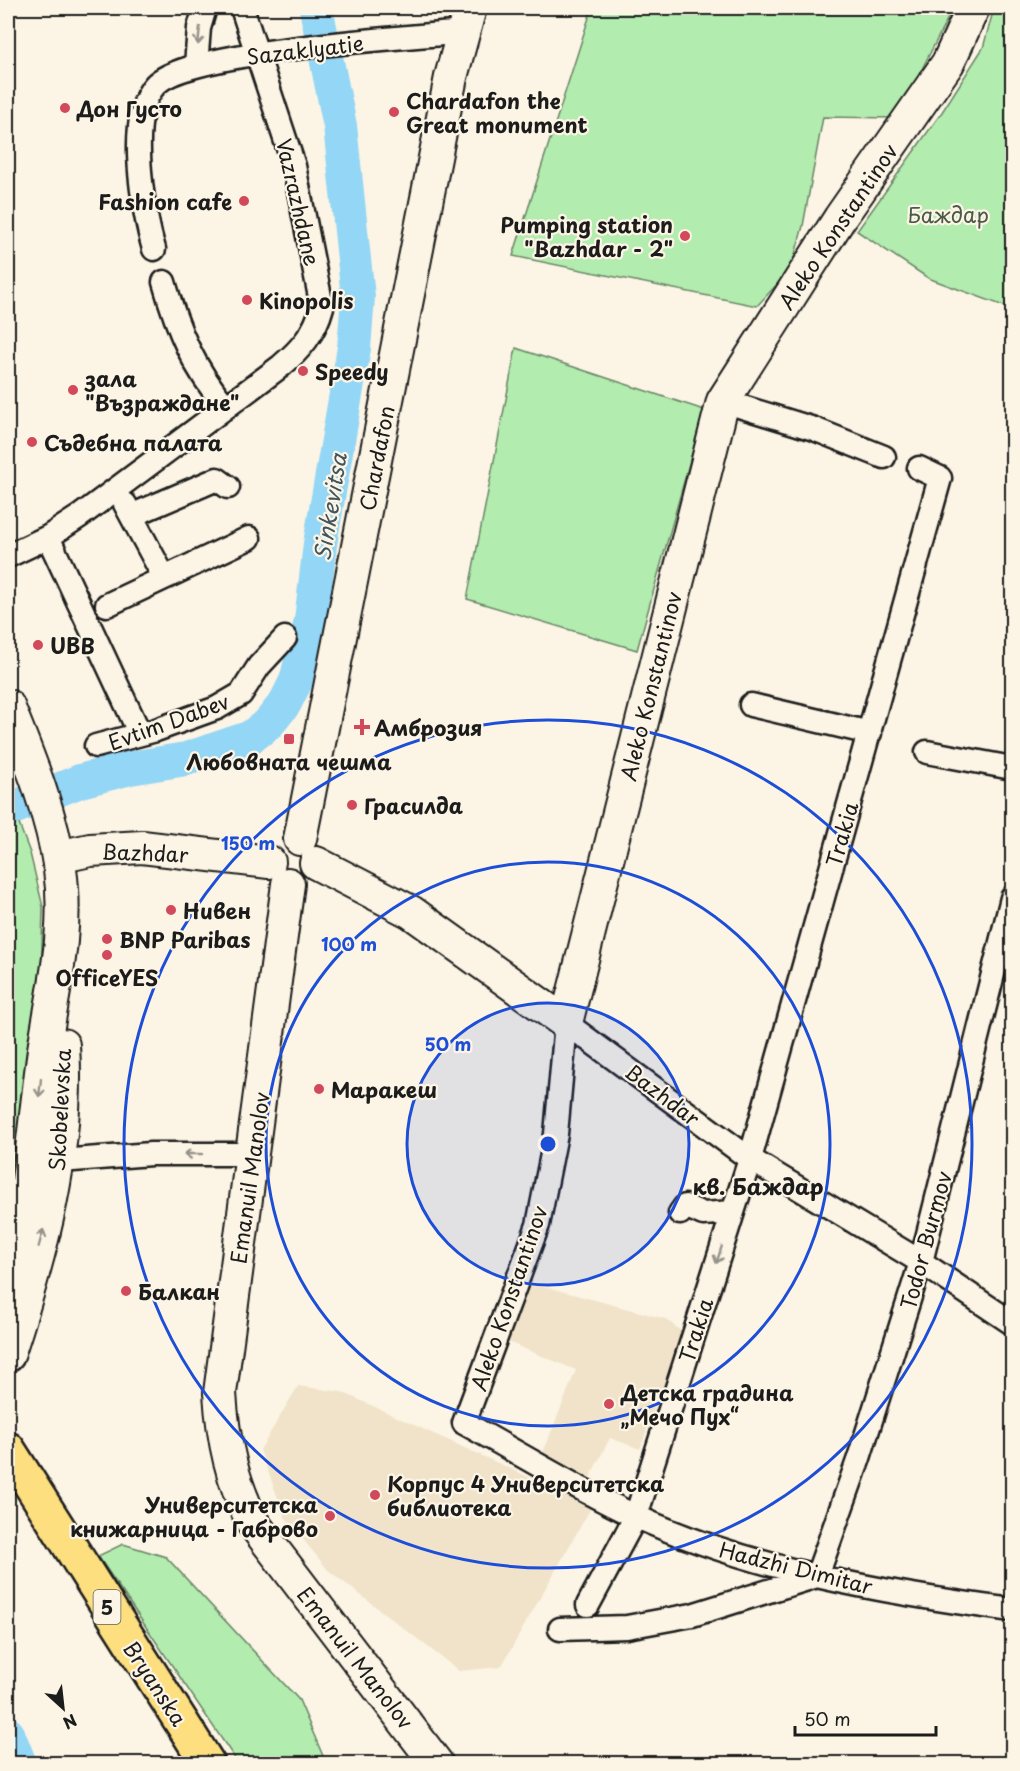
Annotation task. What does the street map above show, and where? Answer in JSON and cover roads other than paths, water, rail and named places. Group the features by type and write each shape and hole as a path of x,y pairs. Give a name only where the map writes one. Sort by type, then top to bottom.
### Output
{"main road":[{"name":"Aleko Konstantinov","path":"566,1023 723,401 840,218 948,63 974,8"},
{"name":"Chardafon","path":"308,851 451,77 466,20"},
{"name":"Skobelevska","path":"8,706 34,772 55,848 63,903 58,968 22,1228 20,1277 8,1354"},
{"path":"293,838 308,851 310,877 303,882 278,873 270,854 279,842 293,838"},
{"name":"Bazhdar","path":"55,848 141,847 278,873"},
{"name":"Bazhdar","path":"308,851 411,912 566,1023"},
{"name":"Emanuil Manolov","path":"278,873 252,1154 220,1393 226,1452 233,1478 253,1523 437,1764"},
{"name":"Skobelevska","path":"20,1277 60,1161 63,1053 58,968"},
{"name":"Bryanska","path":"8,1449 208,1764"}],"street":[{"path":"196,65 199,28 205,8"},
{"name":"Vazrazhdane","path":"8,556 48,537 116,490 298,351 309,338 322,307 294,166 269,52 242,8"},
{"name":"Sazaklyatie","path":"154,249 138,170 139,136 148,96 162,78 196,65 269,52 359,42 466,20"},
{"path":"164,282 178,327 196,368 226,407"},
{"path":"723,401 814,429 884,456"},
{"name":"Trakia","path":"588,1605 636,1516 750,1159 940,478 919,468"},
{"path":"133,515 217,479 228,487"},
{"path":"116,490 133,515 164,577"},
{"path":"48,537 140,734"},
{"path":"107,605 249,538"},
{"name":"Evtim Dabev","path":"96,746 217,708 242,694 260,666 285,638"},
{"path":"751,705 870,733"},
{"path":"927,752 1012,768"},
{"name":"Todor Burmov","path":"817,1576 859,1458 921,1262 1012,898"},
{"name":"Bazhdar","path":"566,1023 750,1159 921,1262 1012,1323"},
{"name":"Aleko Konstantinov","path":"464,1423 529,1252 543,1203 556,1134 566,1023"},
{"path":"29,1174 60,1161 151,1154 252,1154"},
{"path":"680,1214 685,1206 703,1214 733,1212"},
{"name":"Hadzhi Dimitar","path":"464,1423 636,1516 740,1557 817,1576 1012,1610"},
{"path":"560,1629 627,1627 692,1615 817,1576"}],"waterway":[{"name":"Sinkevitsa","path":"8,810 80,781 130,768 186,759 251,737 269,723 285,703 296,681 311,621 320,544 354,348 358,297 340,126 316,8"},
{"path":"8,1734 20,1764"}],"place":[{"name":"Дон Густо","path":"65,108"},
{"name":"Chardafon the Great monument","path":"394,112"},
{"name":"Fashion cafe","path":"244,201"},
{"name":"Pumping station \"Bazhdar - 2\"","path":"685,236"},
{"name":"Kinopolis","path":"247,300"},
{"name":"Speedy","path":"303,371"},
{"name":"зала \"Възраждане\"","path":"73,390"},
{"name":"Съдебна палата","path":"32,442"},
{"name":"UBB","path":"38,645"},
{"name":"Амброзия","path":"362,727"},
{"name":"Любовната чешма","path":"289,739"},
{"name":"Грасилда","path":"352,805"},
{"name":"Нивен","path":"171,910"},
{"name":"BNP Paribas","path":"107,939"},
{"name":"OfficeYES","path":"107,955"},
{"name":"Маракеш","path":"319,1089"},
{"name":"Балкан","path":"126,1291"},
{"name":"Детска градина „Мечо Пух“","path":"609,1404"},
{"name":"Корпус 4 Университетска библиотека","path":"375,1495"},
{"name":"Университетска книжарница - Габрово","path":"330,1516"}],"district":[{"name":"кв. Баждар","path":"758,1185"}],"park label":[{"name":"Баждар","path":"948,214"}]}
